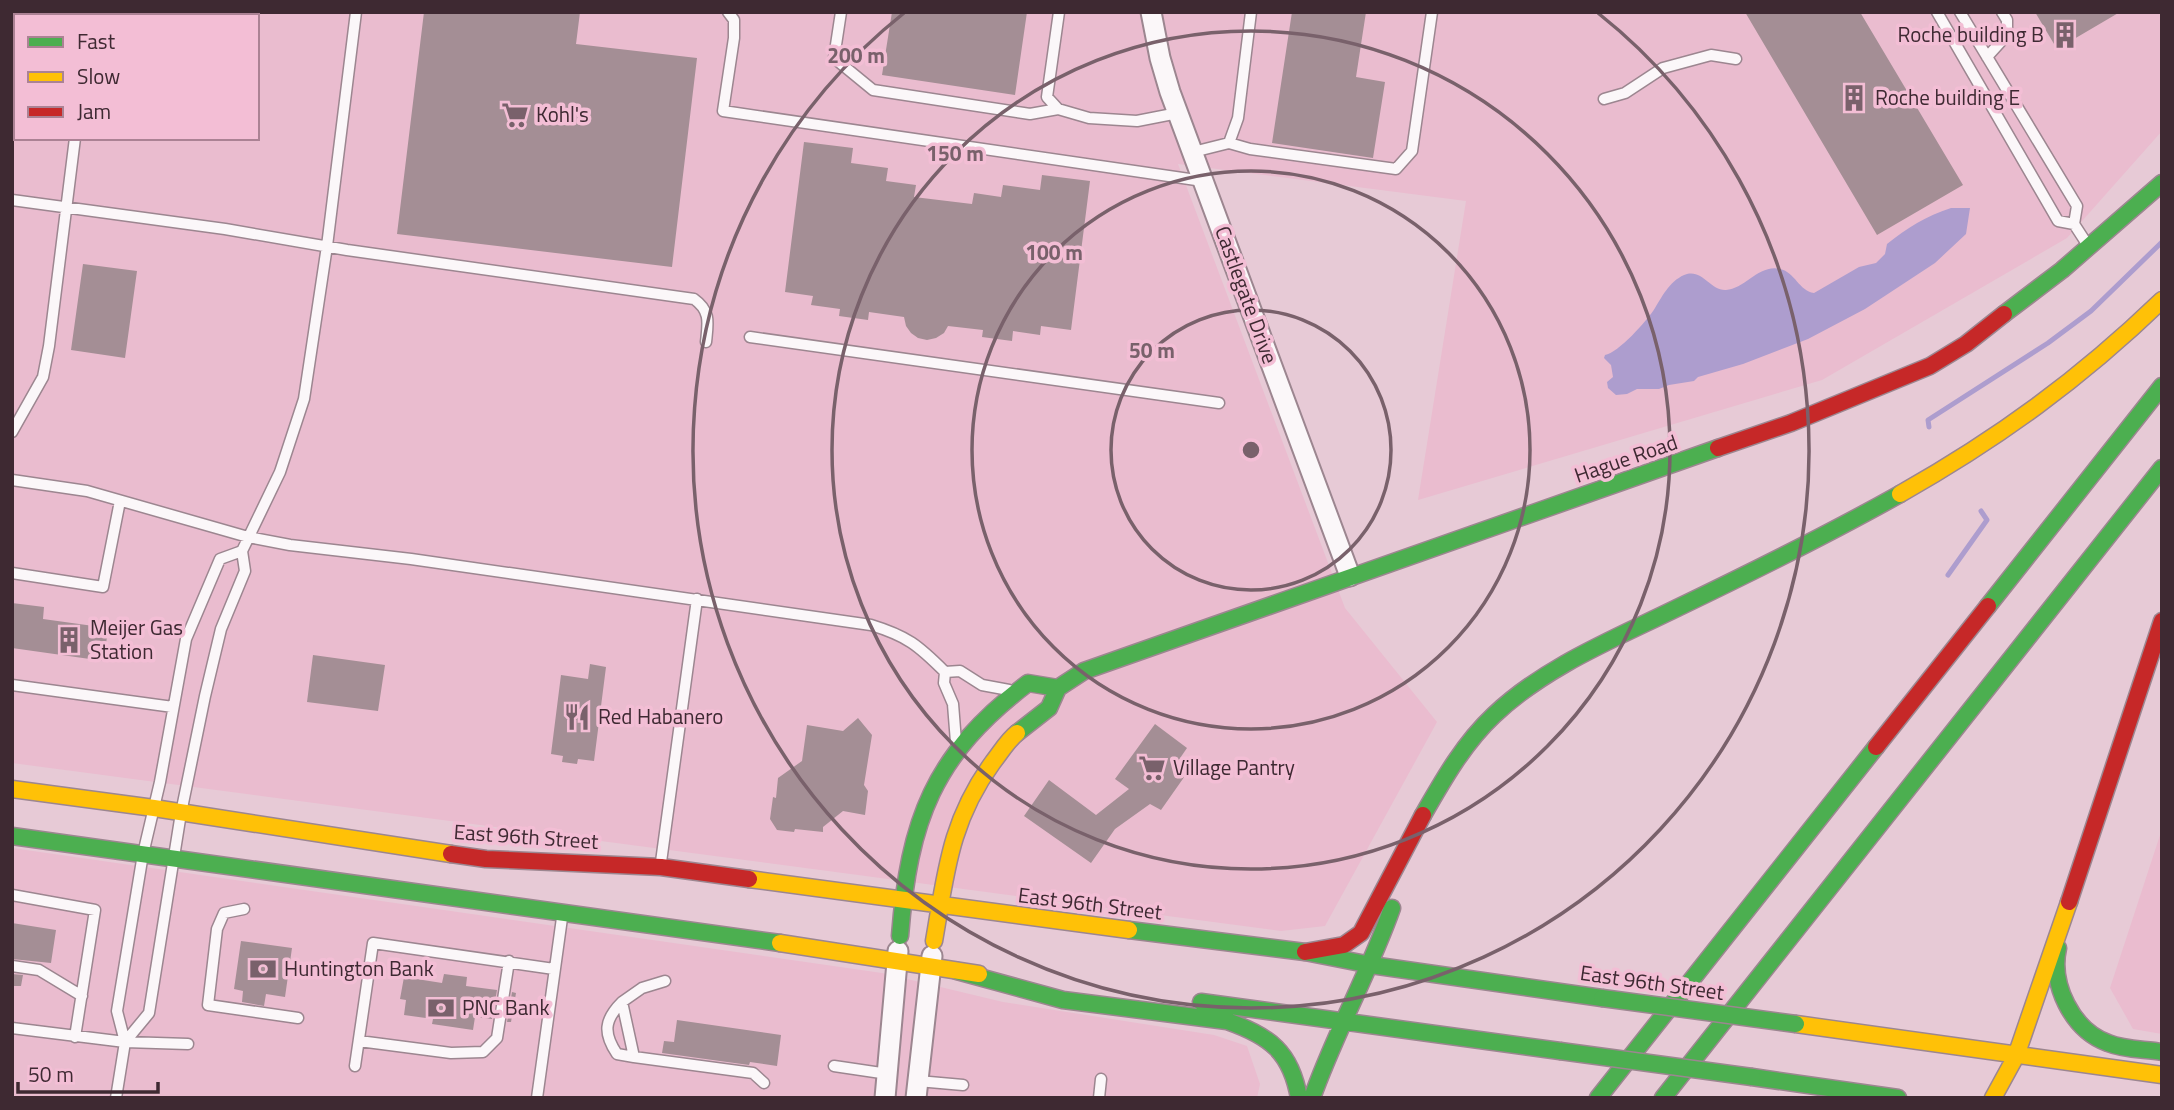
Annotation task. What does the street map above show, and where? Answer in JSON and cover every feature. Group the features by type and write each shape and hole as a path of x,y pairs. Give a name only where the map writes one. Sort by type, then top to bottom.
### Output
{"main road":[{"name":"Hague Road","path":"934,941 949,851 965,807 982,777 1009,740 1049,708 1058,688 1084,671 1791,423 1930,366 1966,344 2089,247 2162,183"},
{"path":"1305,952 1347,944 1362,932 1374,916 1381,895 1414,831 1466,749 1494,715 1582,655 1744,575 1965,457 2053,395 2131,330 2162,300"},
{"path":"1598,1098 2162,386"},
{"path":"1663,1098 2162,468"},
{"path":"1993,1098 2016,1056 2061,930 2162,621"},
{"path":"900,936 909,858 920,817 939,776 957,749 1028,683 1058,688"},
{"name":"East 96th Street","path":"12,789 485,859 661,867 939,906 1305,952 1370,965 2162,1076"},
{"path":"12,836 897,960 957,971 1343,1020 1898,1098"},
{"path":"1312,1098 1343,1020 1384,935 1396,898 1398,866"},
{"path":"2061,930 2055,964 2064,995 2078,1020 2087,1030 2108,1043 2162,1052"},
{"path":"957,971 1063,1000 1227,1021 1247,1027 1277,1045 1289,1065 1299,1098"}],"street":[{"name":"Castlegate Drive","path":"1151,12 1162,67 1178,113 1350,576"},
{"path":"885,1098 900,936"},
{"path":"917,1089 934,941"}],"lane":[{"path":"125,1042 149,1013 181,813 222,629 245,571 242,551 280,472 304,399 327,246 356,12"},
{"path":"728,12 734,20 734,38 723,111 1204,181"},
{"path":"841,12 834,58 873,90 1030,114 1058,109 1089,118 1138,121 1178,113"},
{"path":"1058,109 1047,97 1059,12"},
{"path":"1229,142 1238,118 1251,12"},
{"path":"1193,152 1229,142 1262,151 1396,169 1412,151 1432,12"},
{"path":"1937,12 2058,221 2074,224"},
{"path":"1960,12 2077,206 2074,224 2089,247"},
{"path":"1987,57 2007,35 2007,20 2002,12"},
{"path":"1604,99 1625,93 1663,68 1712,55 1736,58"},
{"path":"12,432 43,377 75,140"},
{"path":"12,200 694,299 703,306 709,318 706,342"},
{"path":"750,337 1219,402"},
{"path":"12,480 87,491 248,537 290,545 398,557 871,625 915,643 945,672 960,671 982,685 1016,692"},
{"path":"12,573 103,587 120,500"},
{"path":"116,1098 125,1042 117,1011 143,854 186,639 220,559 242,551"},
{"path":"661,867 697,600"},
{"path":"945,672 944,682 953,704 957,749"},
{"path":"12,685 173,707"},
{"path":"12,895 95,910 75,1037"},
{"path":"244,909 224,913 216,929 208,1005 298,1018"},
{"path":"537,1098 563,914"},
{"path":"355,1066 373,943 554,969"},
{"path":"359,1041 451,1053 483,1052 497,1038 509,961"},
{"path":"12,966 39,970 82,996"},
{"path":"665,981 642,988 610,1014 608,1040 617,1055 754,1073 764,1083"},
{"path":"622,1002 634,1057"},
{"path":"12,1028 125,1042 188,1044"},
{"path":"834,1066 888,1074"},
{"path":"1099,1098 1101,1079"},
{"path":"917,1089 963,1085"}],"shaded area":[{"path":"12,12 2162,12 2162,131 2067,238 1822,380 1418,500 1466,201 1178,164 1345,608 1437,722 1325,926 1281,931 12,763"},
{"path":"1951,208 1970,208 1966,234 1935,263 1865,309 1808,339 1743,364 1698,377 1694,381 1659,389 1637,389 1616,395 1608,388 1607,382 1613,377 1611,365 1604,358 1605,355 1632,336 1668,288 1681,276 1698,275 1726,290 1740,286 1765,270 1780,269 1790,274 1804,289 1814,293 1859,267 1876,263 1885,254 1887,244 1894,238 1925,219"},
{"path":"2162,829 2162,1034 2133,1029 2110,988"},
{"path":"12,848 882,973 1003,1002 1214,1035 1247,1046 1260,1084 1257,1098 12,1098"}],"building":[{"path":"424,12 580,12 576,44 697,58 672,267 397,234"},
{"path":"892,12 1027,12 1015,95 882,75"},
{"path":"1292,12 1366,12 1356,77 1385,82 1373,158 1272,143"},
{"name":"Roche building E","path":"1745,12 1860,12 1963,185 1877,235"},
{"name":"Roche building B","path":"2035,12 2120,12 2057,49"},
{"path":"804,142 853,148 851,163 888,168 886,181 916,185 914,197 972,204 974,193 1001,197 1003,185 1040,190 1042,175 1090,181 1071,330 1041,326 1040,335 1013,331 1012,341 982,337 983,330 948,326 944,333 927,340 911,333 904,317 869,312 868,320 839,316 840,309 811,305 813,296 785,292"},
{"path":"83,264 137,271 125,358 71,350"},
{"name":"Meijer Gas Station","path":"12,603 44,607 43,619 108,628 104,661 12,648"},
{"path":"313,655 385,665 378,711 307,702"},
{"name":"Red Habanero","path":"590,664 606,667 594,761 578,759 577,764 562,762 563,756 551,754 561,675 588,679"},
{"path":"858,718 872,735 864,785 868,791 865,815 843,811 823,827 823,832 777,830 770,819 778,778 802,761 807,725 843,731"},
{"path":"1155,724 1187,748 1176,764 1187,773 1161,810 1150,804 1115,829 1091,863 1024,816 1049,780 1096,815 1129,789 1115,779"},
{"path":"12,923 56,930 51,963 12,959"},
{"name":"Huntington Bank","path":"241,941 292,948 285,997 266,994 264,1006 242,1002 243,991 234,989"},
{"path":"12,974 23,975 21,986 12,986"},
{"name":"PNC Bank","path":"444,974 467,977 466,986 497,990 492,1019 475,1017 473,1030 432,1024 433,1019 404,1015 406,1000 400,999 404,977 442,983"},
{"path":"512,992 516,993 511,1022 507,1022"},
{"path":"677,1020 781,1035 777,1066 750,1062 749,1065 662,1053 664,1041 674,1042"}],"waterway":[{"path":"1929,427 1928,420 2048,343 2091,311 2162,242"},
{"path":"1948,575 1987,520 1981,511"}],"traffic: fast":[{"path":"2004,314 2062,270 2162,183"},
{"path":"1988,606 2162,386"},
{"path":"1017,733 1049,708 1058,688 1084,671 1718,448"},
{"path":"1663,1098 2162,468"},
{"path":"1423,815 1446,775 1473,738 1494,715 1536,682 1581,655 1789,553 1900,494"},
{"path":"900,936 910,858 919,824 948,764 969,737 1028,683 1058,688"},
{"path":"1598,1098 1876,747"},
{"path":"12,836 780,943"},
{"path":"1312,1098 1392,908"},
{"path":"1129,930 1305,952 1371,965 1602,998"},
{"path":"2058,948 2056,962 2061,990 2066,1004 2084,1028 2095,1037 2114,1045 2162,1052"},
{"path":"957,971 1063,1000 1227,1021 1255,1033 1276,1048 1290,1069 1299,1098"},
{"path":"1602,998 1796,1024"},
{"path":"1201,1002 1560,1051"},
{"path":"1560,1051 1752,1077"},
{"path":"1752,1077 1898,1098"}],"traffic: slow":[{"path":"1900,494 1971,451 2037,406 2100,356 2162,300"},
{"path":"934,941 952,848 967,805 993,762 1017,733"},
{"path":"12,789 451,854"},
{"path":"749,879 1129,930"},
{"path":"1993,1098 2016,1056 2069,902"},
{"path":"780,943 979,974"},
{"path":"1796,1024 2162,1075"}],"traffic: jam":[{"path":"1718,448 1791,423 1930,366 1966,344 2004,314"},
{"path":"1876,747 1988,606"},
{"path":"2069,902 2162,621"},
{"path":"1305,952 1344,945 1361,933 1423,815"},
{"path":"451,854 486,859 661,867 749,879"}],"place":[{"name":"Roche building B","path":"2065,35"},
{"name":"Roche building E","path":"1854,98"},
{"name":"Kohl's","path":"515,115"},
{"name":"Meijer Gas Station","path":"69,640"},
{"name":"Red Habanero","path":"577,717"},
{"name":"Village Pantry","path":"1152,768"},
{"name":"Huntington Bank","path":"263,969"},
{"name":"PNC Bank","path":"441,1008"}]}
